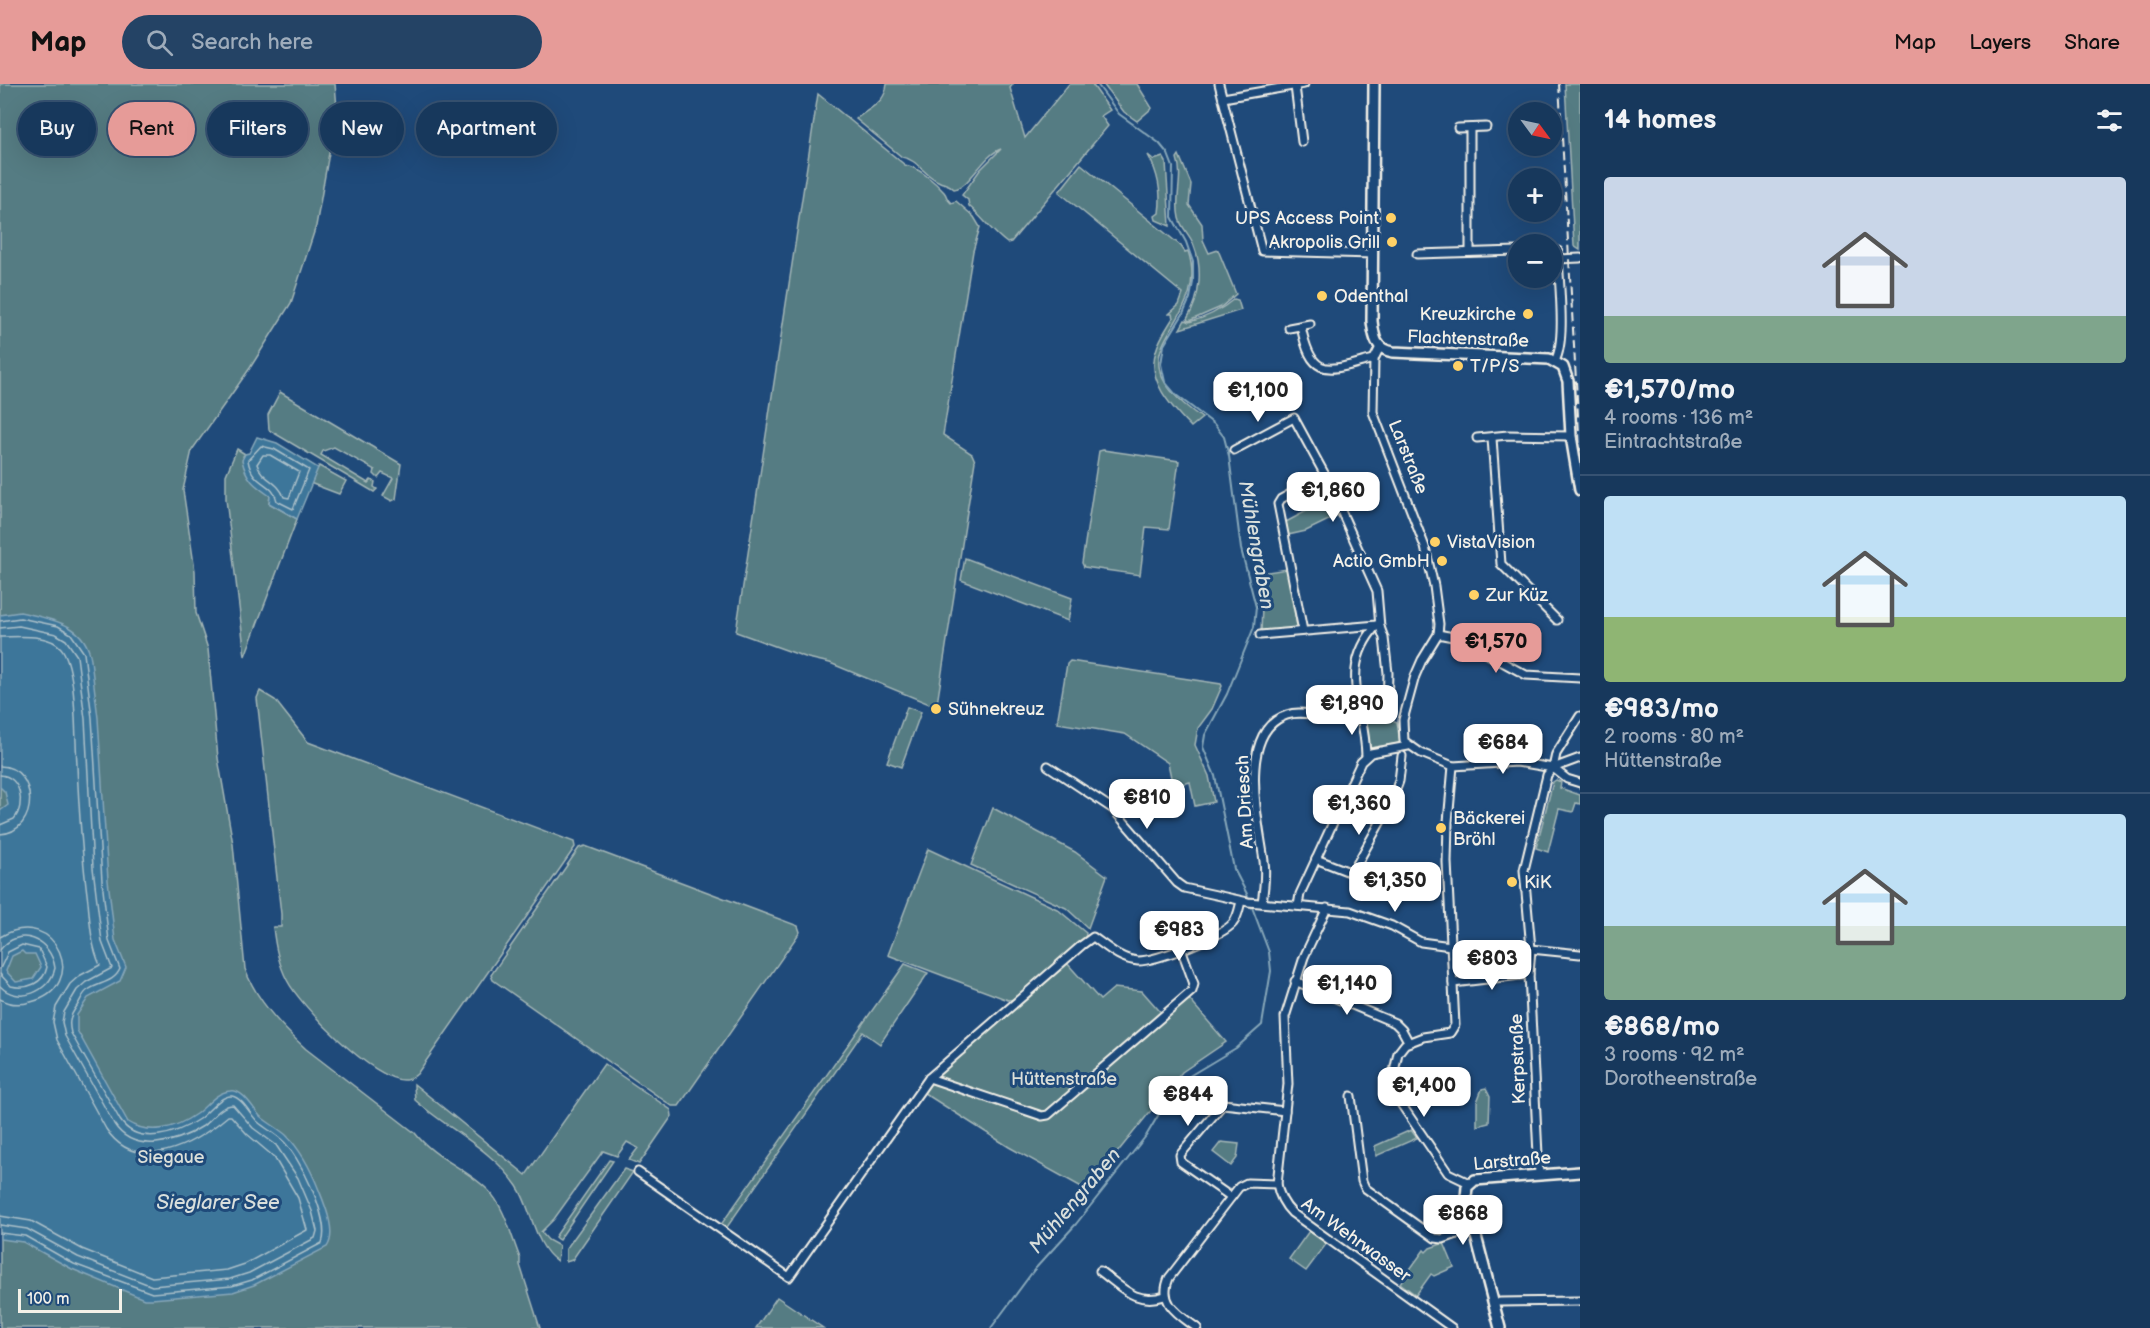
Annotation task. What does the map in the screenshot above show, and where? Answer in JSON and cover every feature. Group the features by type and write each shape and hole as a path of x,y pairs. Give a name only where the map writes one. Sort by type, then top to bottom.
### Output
{"street":[{"path":"1219,84 1262,251 1373,254"},
{"path":"1223,98 1304,84"},
{"path":"1374,84 1372,321 1375,340 1380,347"},
{"path":"1295,86 1302,142"},
{"path":"1458,128 1486,127"},
{"path":"1470,128 1470,252"},
{"path":"1417,254 1508,251"},
{"path":"1562,255 1580,258"},
{"path":"1558,288 1560,339 1555,361 1564,369 1568,381 1571,436 1580,490"},
{"path":"1289,328 1310,324"},
{"path":"1301,326 1308,354 1324,367 1336,369 1374,359"},
{"name":"Larstraße","path":"1380,347 1374,359 1375,420 1425,547 1434,586 1439,624 1438,634"},
{"name":"Flachtenstraße","path":"1380,347 1393,352 1555,361"},
{"path":"1234,450 1294,418 1325,475 1376,586 1378,626 1384,638 1388,674 1387,709"},
{"path":"1477,438 1508,435 1571,436"},
{"path":"1491,438 1501,564 1557,620"},
{"path":"1303,631 1278,504 1281,499 1325,475"},
{"path":"1260,635 1378,626"},
{"path":"1298,906 1300,894 1316,858 1366,756 1354,673 1356,658 1364,640 1378,626"},
{"path":"1408,746 1402,728 1405,711 1422,660 1438,634 1458,638 1526,675 1580,678"},
{"name":"Am Driesch","path":"1252,902 1264,862 1259,840 1254,763 1258,742 1271,725 1288,714 1328,715 1359,711"},
{"name":"Kerpstraße","path":"1539,1175 1529,974 1531,950 1525,862 1547,776 1553,768 1556,754 1580,716"},
{"path":"1366,756 1408,746 1453,766 1517,762 1553,768 1567,779 1580,783"},
{"path":"1316,858 1352,873 1395,794 1402,756"},
{"path":"1553,768 1580,758"},
{"path":"1048,766 1113,809 1180,886 1252,902 1350,911 1379,920 1428,944 1451,946"},
{"path":"1295,981 1395,1023 1402,1030 1407,1041 1444,1035 1454,1029 1448,832 1453,766"},
{"path":"638,1172 789,1277 930,1078 1093,937 1123,957 1138,961 1151,960 1226,930 1252,902"},
{"path":"1197,1328 1173,1310 1165,1296 1167,1282 1172,1272 1239,1187 1247,1183 1277,1184 1288,1084 1285,1017 1295,981 1327,908"},
{"path":"930,1078 1042,1116 1048,1115 1192,991 1194,984 1182,948"},
{"path":"1531,950 1580,954"},
{"path":"1453,982 1529,974"},
{"name":"Larstraße","path":"1407,1041 1395,1060 1394,1082 1397,1098 1448,1173 1469,1183 1474,1180 1580,1172"},
{"path":"1351,1096 1360,1171 1365,1188 1435,1238 1443,1239 1474,1228"},
{"path":"1230,1197 1181,1162 1180,1155 1223,1104 1285,1111"},
{"path":"1469,1183 1466,1198 1500,1328"},
{"name":"Am Wehrwasser","path":"1277,1184 1283,1204 1292,1212 1452,1328"},
{"path":"1100,1271 1136,1298 1150,1300 1165,1296"},
{"path":"1500,1302 1580,1301"}],"green space":[{"name":"Siegaue","path":"0,84 335,84 336,102 320,102 320,156 328,156 316,226 291,303 250,368 192,450 183,490 195,571 196,613 208,649 218,758 233,844 245,969 263,1002 306,1049 415,1133 431,1149 479,1182 494,1197 503,1213 520,1258 520,1265 540,1328 0,1328"},
{"path":"887,84 1013,84 1010,88 1025,138 1069,84 1092,84 1110,110 1101,116 1108,126 1011,242 1007,243 969,206 968,200 962,195 980,170 1001,149 994,152 960,187 954,189 940,182 912,161 902,157 856,119 880,101"},
{"path":"1103,84 1137,84 1152,108 1137,121 1124,112"},
{"path":"1565,84 1580,84 1580,250 1574,246"},
{"path":"818,94 905,165 921,172 931,180 944,192 951,203 956,201 974,217 980,227 973,251 943,435 972,454 975,461 937,704 934,706 830,663 808,658 736,632"},
{"path":"1148,155 1154,160 1163,157 1166,162 1170,226 1156,220 1155,216 1159,213 1160,206 1159,191 1157,176"},
{"path":"1179,155 1191,184 1189,205 1202,224 1203,240 1209,253 1218,250 1236,294 1221,307 1189,321 1187,319 1198,292 1199,272 1193,243 1179,218 1180,173 1177,158"},
{"path":"1081,164 1181,246 1185,252 1188,251 1192,278 1187,300 1166,337 1160,355 1160,373 1173,394 1202,418 1191,427 1163,393 1155,373 1154,362 1159,342 1173,318 1172,314 1169,314 1179,305 1183,294 1059,192"},
{"path":"1234,299 1238,300 1241,310 1180,329 1185,320 1189,322 1207,316"},
{"path":"280,392 401,464 396,499 392,501 383,496 393,478 382,473 378,478 374,474 375,470 334,447 323,451 321,455 368,483 371,480 375,482 374,487 377,489 374,492 269,430 268,415"},
{"path":"237,449 245,454 243,456 270,496 269,503 297,519 245,656 226,499 226,475"},
{"path":"1099,451 1179,461 1169,529 1146,527 1140,575 1084,567 1082,563"},
{"path":"319,466 346,481 339,494 310,483"},
{"path":"1331,498 1339,515 1306,531 1288,535 1286,522"},
{"path":"965,558 1072,598 1068,621 961,580"},
{"path":"1287,569 1297,626 1291,630 1261,633 1262,606 1254,574"},
{"path":"1070,661 1221,684 1212,709 1198,728 1195,745 1209,776 1214,802 1195,806 1190,782 1173,787 1168,763 1125,734 1057,723 1067,664"},
{"path":"260,691 275,700 308,742 574,842 575,847 417,1074 408,1079 392,1077 358,1056 322,1024 307,1007 287,980 281,967 273,927 281,927 281,914 257,698"},
{"path":"907,707 921,712 901,767 887,762"},
{"path":"1383,711 1388,718 1397,722 1400,743 1370,748 1365,713"},
{"path":"1556,780 1561,782 1560,788 1580,795 1580,804 1576,803 1573,812 1559,809 1548,852 1536,848 1553,782"},
{"path":"993,808 1075,852 1107,876 1088,928 1066,908 971,865"},
{"path":"585,846 798,926 800,932 679,1106 672,1106 493,980 491,975 579,848"},
{"path":"928,849 1057,909 1086,933 1085,940 1017,999 1008,1000 888,955"},
{"name":"Hüttenstraße","path":"1066,962 1100,1000 1114,988 1142,991 1165,1017 1188,998 1226,1042 1182,1072 1087,1190 1009,1147 921,1091 939,1071"},
{"path":"905,964 928,973 880,1044 863,1032 725,1230 720,1226"},
{"path":"604,1064 671,1110 672,1116 639,1164 629,1160 638,1148 627,1142 617,1156 603,1151 554,1219 541,1232 548,1240 559,1246 557,1261 543,1246 522,1195 507,1173 482,1150 415,1100 414,1084 526,1175"},
{"path":"1486,1088 1490,1096 1489,1123 1477,1126 1477,1102 1482,1089"},
{"path":"1411,1130 1417,1138 1376,1156 1375,1146"},
{"path":"1221,1142 1239,1144 1237,1158 1231,1166 1213,1152"},
{"path":"609,1160 613,1161 559,1240 557,1239 555,1237"},
{"path":"624,1169 633,1172 572,1260 566,1262 566,1249"},
{"path":"1309,1231 1327,1243 1306,1271 1289,1259"},
{"path":"1444,1243 1454,1267 1434,1276 1431,1274 1416,1295 1400,1283 1424,1250 1426,1252"},
{"path":"777,1297 823,1328 756,1328"}],"water":[{"path":"257,437 277,443 318,468 297,519 269,503 270,496 248,477 242,460 245,454 249,453"},
{"name":"Sieglarer See","path":"20,612 65,625 82,638 91,660 98,718 108,880 115,940 126,967 120,981 88,998 77,1015 77,1030 128,1122 145,1129 171,1126 196,1114 220,1094 235,1091 247,1099 260,1116 286,1135 296,1147 309,1168 324,1203 331,1234 327,1247 254,1285 233,1292 144,1299 72,1269 23,1242 0,1239 0,811 8,805 5,792 0,787 0,615","holes":["22,951 25,954 35,954 41,967 33,979 16,982 6,971 12,956"]}],"waterway":[{"name":"Mühlengraben","path":"991,1328 1034,1270 1076,1224 1146,1136 1162,1109 1186,1078 1236,1048 1262,1025 1271,971 1269,952 1247,894 1234,869 1215,776 1203,747 1205,735 1227,694 1254,627 1256,607 1241,549 1229,456 1224,437 1214,424 1176,395 1165,382 1161,364 1164,345 1190,298 1193,262 1186,242 1172,217 1173,167 1168,154 1159,143 1119,114 1097,84"}],"railway":[{"path":"1559,84 1580,451"}],"place":[{"name":"UPS Access Point","path":"1391,218"},
{"name":"Akropolis Grill","path":"1392,242"},
{"name":"Odenthal","path":"1322,296"},
{"name":"Kreuzkirche","path":"1528,314"},
{"name":"T/P/S","path":"1458,366"},
{"name":"VistaVision","path":"1435,542"},
{"name":"Actio GmbH","path":"1442,561"},
{"name":"Zur Küz","path":"1474,595"},
{"name":"Sühnekreuz","path":"936,709"},
{"name":"Bäckerei Bröhl","path":"1441,828"},
{"name":"KiK","path":"1512,882"}]}
